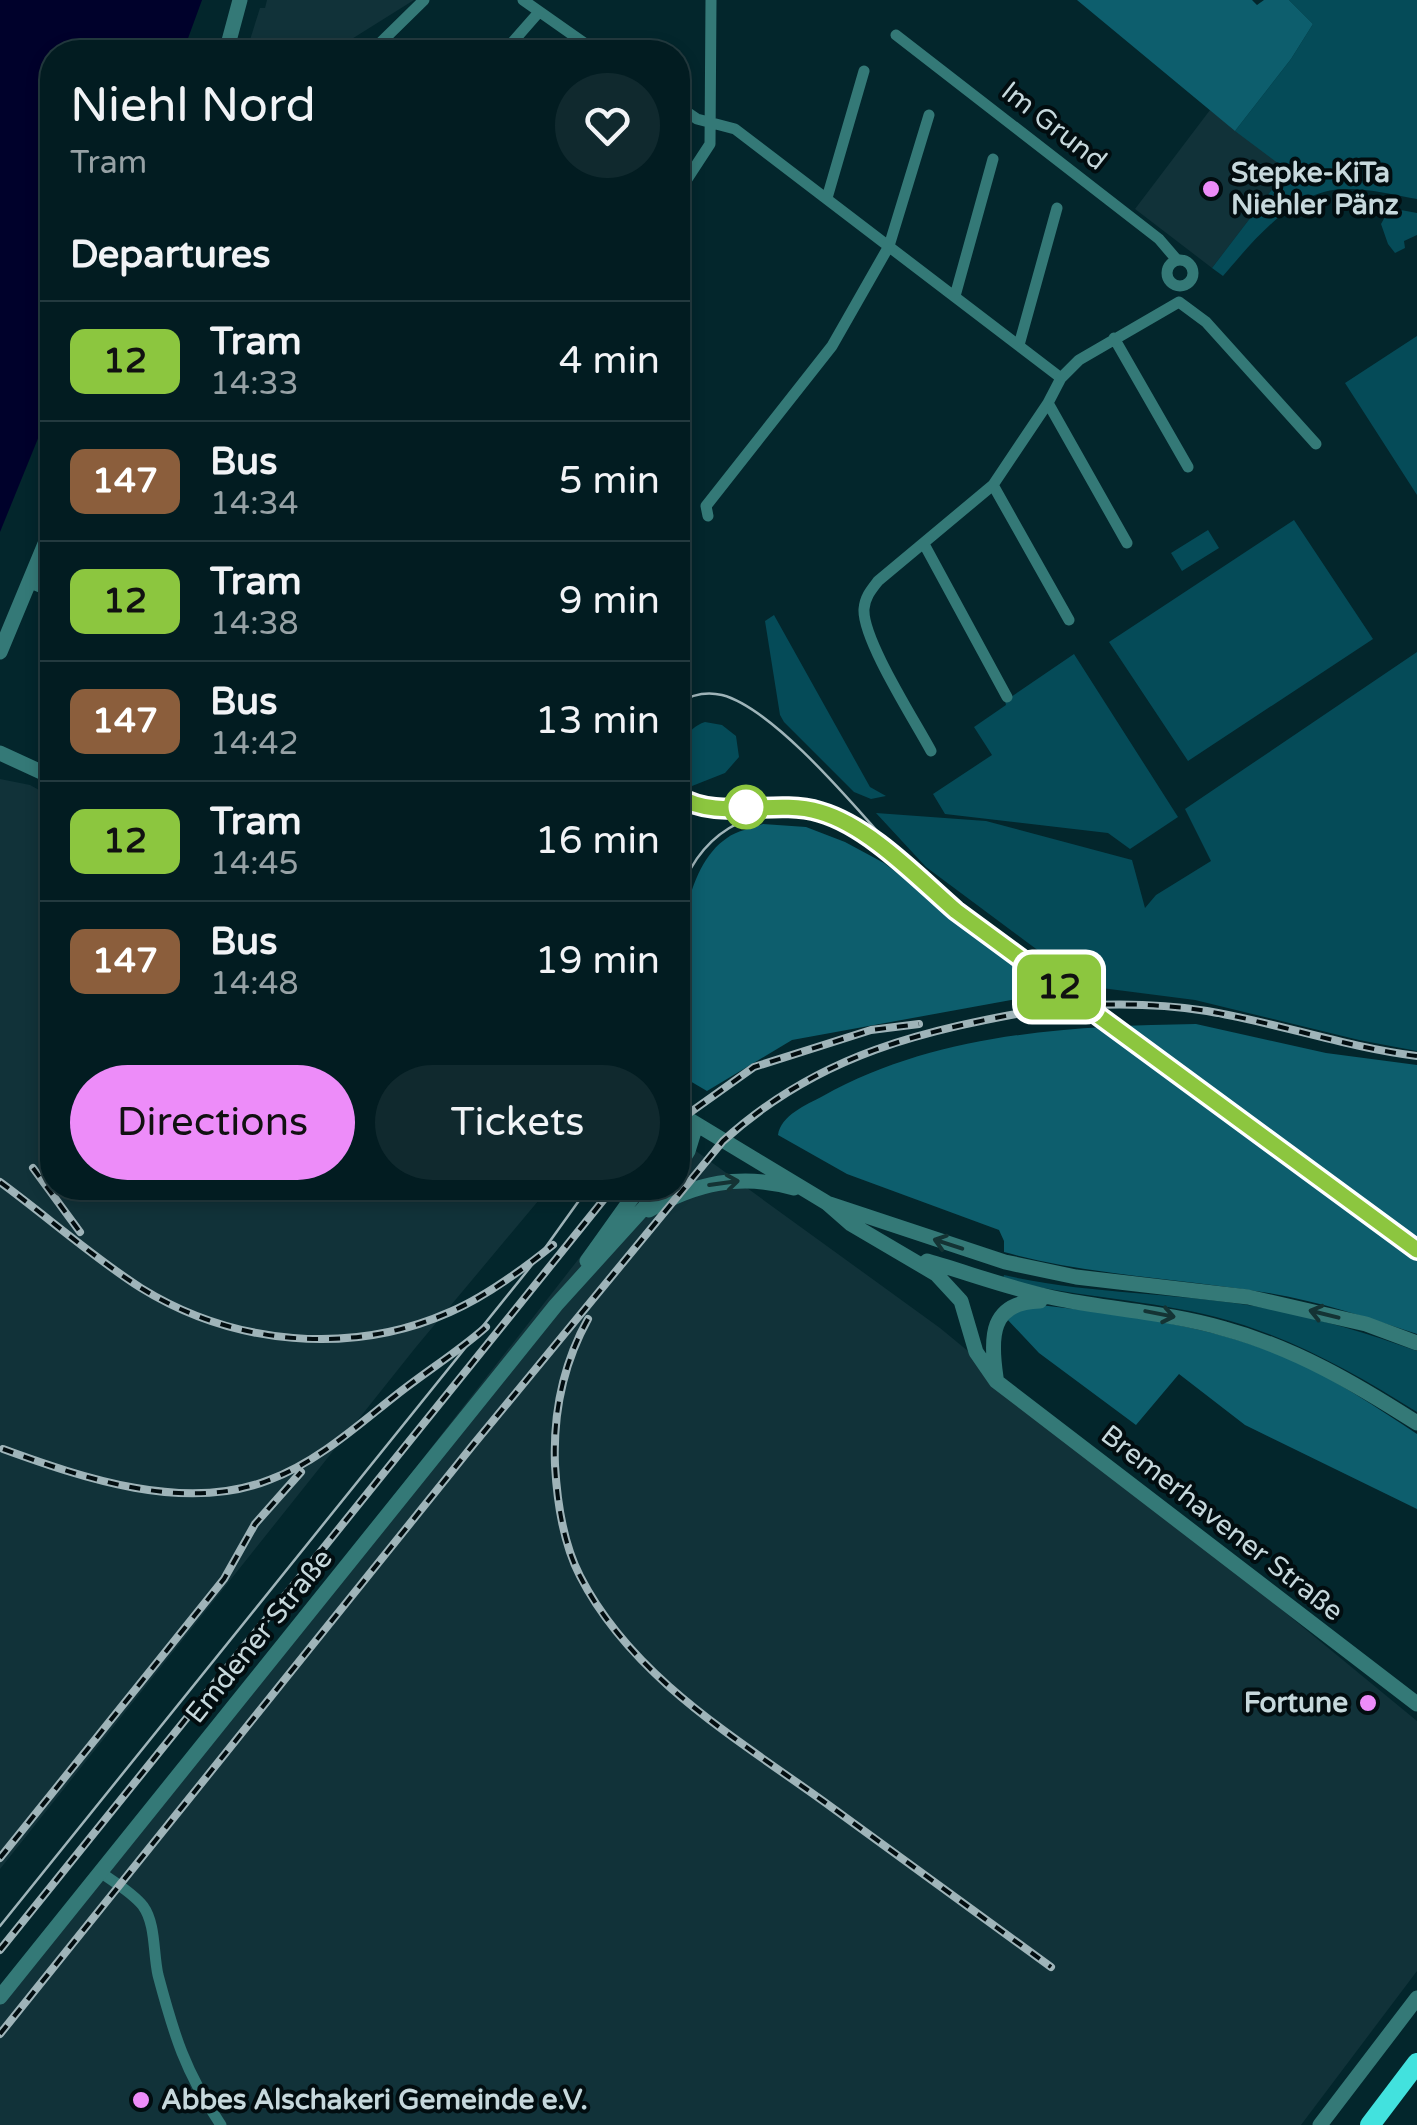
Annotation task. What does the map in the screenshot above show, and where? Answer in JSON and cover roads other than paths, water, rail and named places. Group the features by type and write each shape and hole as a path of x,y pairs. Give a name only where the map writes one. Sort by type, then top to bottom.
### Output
{"highway":[{"path":"1370,2125 1417,2064"}],"street":[{"path":"229,40 240,0"},
{"path":"383,40 424,0"},
{"path":"523,0 579,40"},
{"path":"690,175 710,144 712,0"},
{"path":"514,40 538,12"},
{"name":"Im Grund","path":"896,35 1159,239 1177,260"},
{"path":"827,198 864,71"},
{"path":"690,114 735,129 1060,378"},
{"path":"708,516 706,506 832,346 889,246 928,115"},
{"path":"955,296 993,159"},
{"path":"1020,345 1058,208"},
{"path":"1177,286 1190,283 1194,275 1189,263 1177,260 1166,273 1177,286 1179,302 1206,322 1316,444"},
{"path":"931,751 874,645 864,612 867,596 878,581 993,485 1048,403 1060,378 1079,360 1179,302"},
{"path":"1114,338 1188,467"},
{"path":"1048,403 1126,543"},
{"path":"993,485 1069,620"},
{"path":"924,544 1007,697"},
{"path":"0,652 40,558"},
{"path":"30,584 40,588"},
{"path":"0,753 40,771"},
{"path":"690,1120 828,1202 1006,1262 1076,1277 1248,1297 1366,1324 1417,1342"},
{"path":"690,1129 696,1124"},
{"path":"690,1144 696,1124"},
{"name":"Emdener Straße","path":"690,1190 726,1179 767,1182 812,1194"},
{"path":"620,1213 621,1200"},
{"name":"Emdener Straße","path":"0,1997 556,1305 630,1200"},
{"name":"Emdener Straße","path":"556,1305 652,1200"},
{"name":"Emdener Straße","path":"641,1214 666,1200"},
{"path":"828,1202 851,1224 936,1274 962,1302"},
{"path":"905,1254 969,1276 1063,1300 1184,1318 1277,1346 1322,1366 1417,1423"},
{"path":"962,1302 966,1278 982,1267 1006,1262"},
{"path":"996,1381 992,1348 999,1320 1020,1302 1063,1300"},
{"name":"Bremerhavener Straße","path":"962,1302 976,1352 996,1381 1417,1704"},
{"path":"100,1872 142,1905 147,1915 176,2043 220,2125"},
{"path":"1320,2125 1417,1998"}],"tram line":[{"path":"690,697 722,695 767,720 817,766 900,857"},
{"path":"690,802 707,807 760,806"},
{"name":"12","path":"690,803 711,808 782,804 838,819 914,872 956,911 1417,1250"},
{"path":"690,872 711,842 749,819 794,814 818,819 846,832 1417,1250"},
{"path":"0,1926 540,1255 579,1200"}],"railway":[{"path":"1038,1009 1122,1004 1186,1008 1417,1056"},
{"path":"690,1181 723,1141 760,1111 836,1066 916,1037 1049,1008"},
{"path":"690,1112 754,1067 871,1030 919,1024"},
{"path":"33,1168 40,1178"},
{"path":"0,1182 141,1288 214,1322 293,1338 373,1335 412,1326 477,1298 553,1245"},
{"path":"56,1200 80,1232"},
{"path":"0,1950 603,1200"},
{"path":"0,2034 674,1200"},
{"path":"588,1319 561,1389 555,1465 569,1550 601,1612 627,1644 687,1702 1051,1967"},
{"path":"3,1449 66,1471 134,1488 203,1493 237,1489 286,1473 320,1454 486,1327"},
{"path":"0,1858 224,1579 255,1524 301,1472"}],"place":[{"name":"Stepke-KiTa Niehler Pänz","path":"1211,189"},
{"name":"Fortune","path":"1368,1703"},
{"name":"Abbes Alschakeri Gemeinde e.V.","path":"141,2100"}]}
